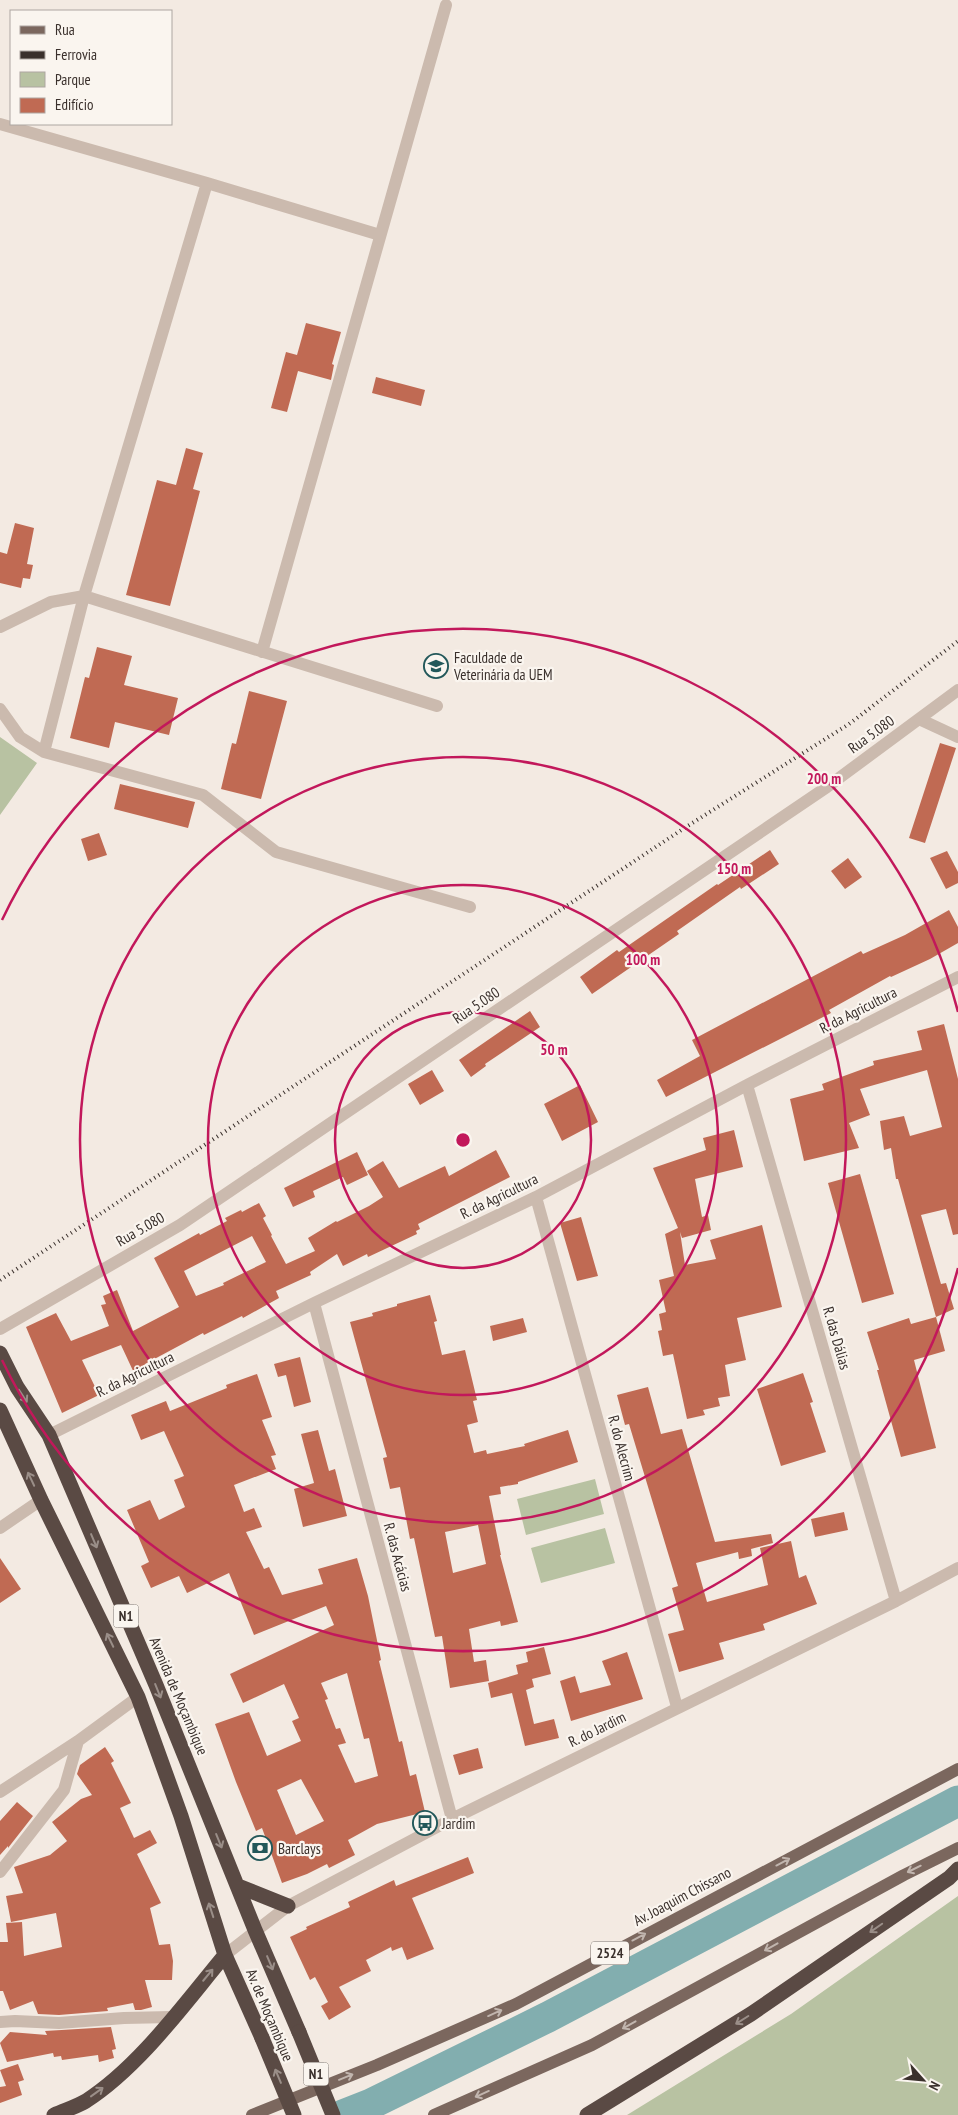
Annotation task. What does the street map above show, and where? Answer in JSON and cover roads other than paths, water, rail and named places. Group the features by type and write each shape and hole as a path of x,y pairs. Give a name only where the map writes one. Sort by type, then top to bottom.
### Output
{"highway":[{"name":"Avenida de Moçambique","path":"0,1353 17,1387 49,1435 156,1686 255,1930 300,2032"},
{"name":"N1","path":"0,1410 41,1500 138,1697 181,1816 226,1956"},
{"path":"587,2115 751,2014 949,1878 958,1869"},
{"path":"238,1886 288,1906"},
{"path":"54,2115 84,2102 115,2080 144,2051 226,1956"},
{"name":"Av. de Moçambique","path":"226,1956 294,2115"},
{"name":"Av. de Moçambique","path":"300,2032 333,2115"}],"main road":[{"name":"Av. Joaquim Chissano","path":"252,2115 377,2065 516,2004 958,1769"},
{"path":"434,2115 592,2045 895,1879 958,1848"}],"street":[{"path":"262,652 446,5"},
{"path":"0,124 207,182 380,235"},
{"path":"44,752 84,596 207,182"},
{"path":"0,627 52,602 84,596 437,706"},
{"name":"Rua 5.080","path":"0,1329 180,1225 826,787 958,690"},
{"path":"0,709 20,737 44,752 203,796 276,852 470,907"},
{"path":"919,719 958,737"},
{"name":"R. da Agricultura","path":"49,1435 314,1303 536,1197 747,1086 957,982"},
{"name":"R. das Dálias","path":"747,1086 896,1600"},
{"name":"R. do Alecrim","path":"536,1197 677,1708"},
{"name":"R. das Acácias","path":"314,1303 452,1818"},
{"path":"0,1528 41,1500"},
{"name":"R. do Jardim","path":"226,1956 255,1930 288,1906 452,1818 958,1568"},
{"path":"0,1792 78,1741 138,1697"},
{"path":"0,1872 64,1790 78,1741"},
{"path":"0,2022 59,2023 124,2018 172,2017"}],"waterway":[{"path":"343,2115 371,2104 548,2017 958,1801"}],"railway":[{"path":"0,1280 686,827 849,724 958,641"}],"place":[{"name":"Faculdade de Veterinária da UEM","path":"436,666"},
{"name":"Jardim","path":"425,1823"},
{"name":"Barclays","path":"260,1848"}]}
